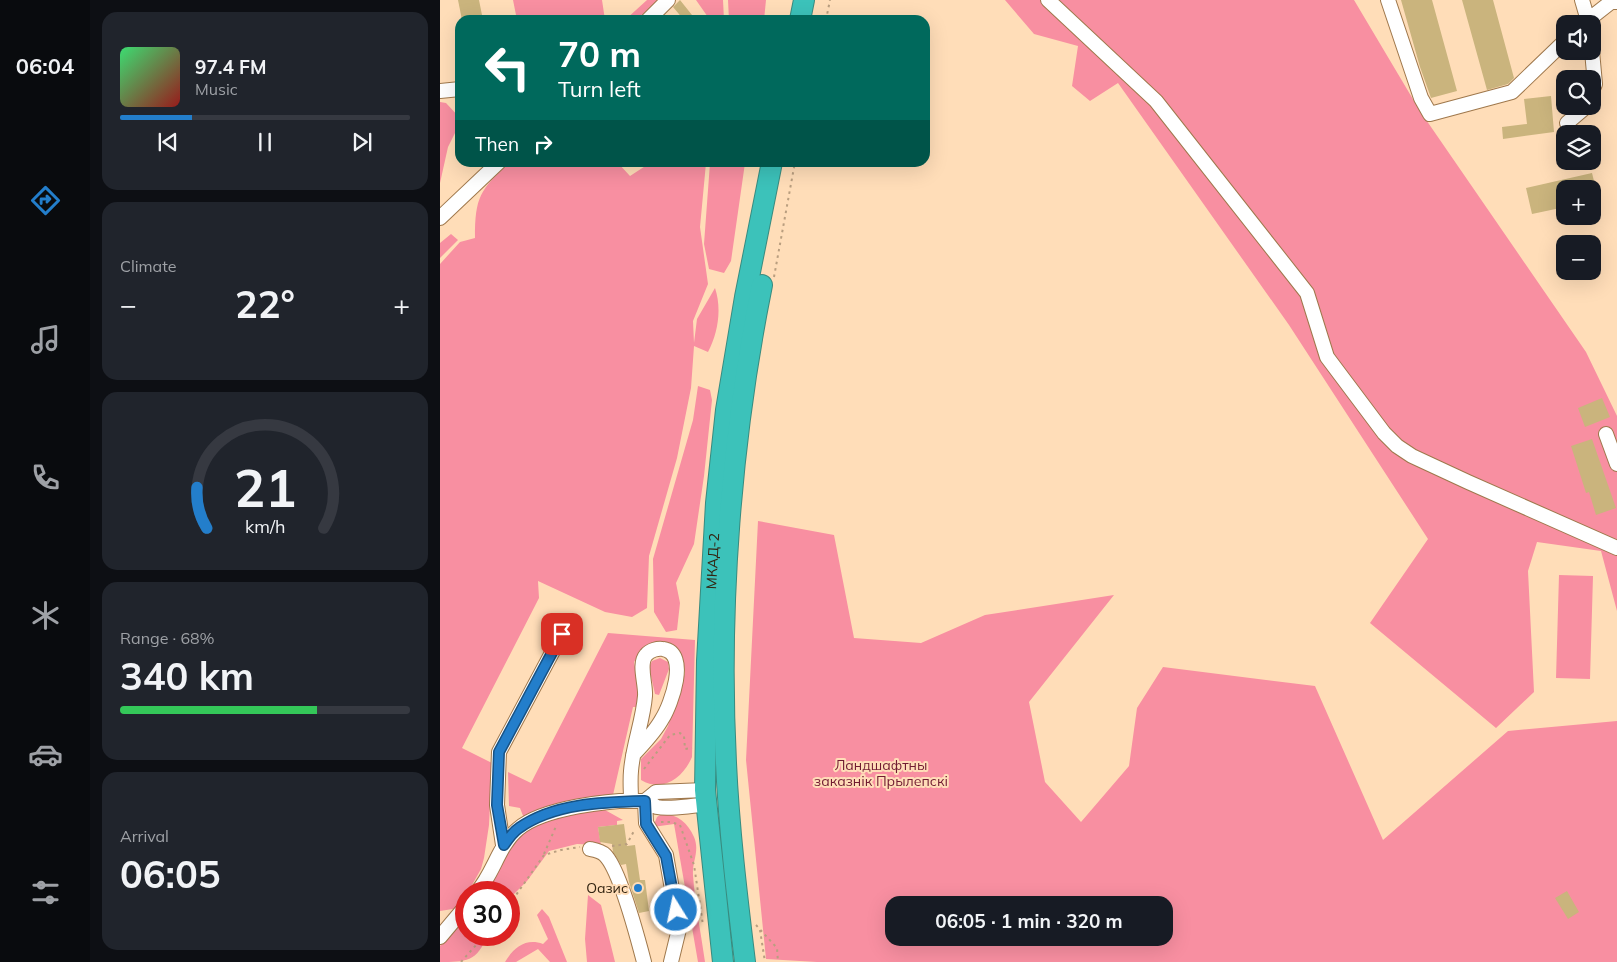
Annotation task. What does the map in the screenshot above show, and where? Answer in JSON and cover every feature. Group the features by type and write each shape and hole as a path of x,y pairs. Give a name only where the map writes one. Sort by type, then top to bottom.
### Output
{"highway":[{"path":"801,15 804,0"},
{"path":"815,15 818,0"},
{"name":"МКАД-2","path":"723,962 710,797 707,661 716,503 728,400 771,167"},
{"path":"745,962 730,822 727,774 725,653 731,507 742,411 758,301 785,167"},
{"path":"727,774 710,797 730,822"}],"street":[{"path":"653,15 668,0"},
{"path":"1048,0 1156,101 1222,185 1306,293 1327,357 1397,446 1412,456 1468,482 1617,548"},
{"path":"1388,0 1421,98 1430,114 1512,92 1556,50"},
{"path":"1582,0 1585,15"},
{"path":"1595,15 1611,2 1617,2"},
{"path":"440,91 455,90"},
{"path":"1567,123 1576,115"},
{"path":"440,218 494,167"},
{"path":"1606,434 1617,464"},
{"path":"504,845 497,805 499,752 562,634"},
{"path":"633,755 662,719 678,676 678,663 673,654 667,650 653,650 644,659 644,708 633,755 631,771 642,823 666,856 679,929 671,962"},
{"path":"486,881 504,845 518,828 540,817 562,810 602,802 638,801 657,807 710,797"},
{"path":"590,849 603,853 612,864 634,926 644,962"},
{"path":"440,937 455,919"}],"path":[{"path":"827,15 830,0"},
{"path":"774,280 794,167"},
{"path":"643,771 670,735 680,733 684,736 686,749 693,748"},
{"path":"520,889 544,855 560,817"},
{"path":"544,855 577,847 590,849 627,844 642,823 671,822 680,825 694,865 704,934"},
{"path":"755,924 777,948 778,962"},
{"path":"760,930 765,962"},
{"path":"462,962 476,946"}],"green space":[{"path":"513,0 602,0 604,15 516,15"},
{"path":"647,0 658,0 642,15 630,15"},
{"path":"696,0 723,0 724,15 706,15"},
{"path":"728,0 766,0 764,15 729,15"},
{"path":"1005,0 1354,0 1420,111 1586,352 1617,416 1617,611 1601,551 1537,542 1528,571 1534,692 1496,728 1370,623 1428,539 1289,325 1118,83 1090,101 1072,86 1078,46 1034,34"},
{"path":"440,102 446,103 455,113 455,133 448,147 440,183"},
{"path":"505,167 622,167 630,176 644,167 706,167 700,227 708,284 693,321 694,343 697,319 715,288 718,304 718,321 708,352 694,346 691,388 677,458 649,556 647,608 632,617 605,612 538,581 539,598 462,748 492,763 489,825 481,869 474,881 455,881 455,909 440,911 440,264 460,242 475,238 478,203 485,188"},
{"path":"710,167 744,167 731,261 724,273 709,269 704,244"},
{"path":"451,234 458,240 440,258 440,243"},
{"path":"698,386 710,390 712,400 704,476 694,544 676,583 680,603 677,630 666,632 654,612 653,559 693,420"},
{"name":"Ландшафтны заказнік Прылепскі","path":"758,521 834,535 854,638 921,643 985,615 1114,595 1029,702 1045,782 1081,822 1129,766 1137,708 1163,667 1315,686 1383,840 1508,731 1617,721 1617,962 817,962 766,959 746,760"},
{"path":"1559,575 1593,576 1590,679 1556,678"},
{"path":"608,633 695,640 692,757 678,777 671,781 657,785 641,780 641,759 661,739 668,726 685,673 683,660 677,651 640,652 634,662 640,694 640,707 633,707 613,795 560,804 525,821 520,808 509,806 508,772 531,783"},
{"path":"660,658 668,662 669,669 659,695 655,694 649,667 652,661"},
{"path":"605,810 623,820 617,821 617,825 598,827 601,845 577,844 549,851 520,888 520,881 492,881 511,845 529,829 561,817"},
{"path":"663,813 673,816 686,824 696,842 693,875 705,962 698,962 674,824 653,827 657,817"},
{"path":"588,895 601,905 615,962 587,962 585,939"},
{"path":"542,909 549,917 567,962 550,962 538,949 516,962 505,962 512,952 521,945 531,942 543,944 548,939 537,915"},
{"path":"455,928 455,946 482,946 469,959 457,962 440,962 440,946"}],"building":[{"path":"458,0 479,0 482,15 461,15"},
{"path":"680,0 692,15 680,15 673,7"},
{"path":"1401,0 1432,0 1457,91 1431,98"},
{"path":"1462,0 1493,0 1514,78 1508,84 1487,90"},
{"path":"1551,96 1554,132 1503,139 1502,127 1527,124 1524,99"},
{"path":"1592,173 1594,180 1561,180"},
{"path":"1556,181 1556,209 1532,214 1526,188"},
{"path":"1602,398 1610,417 1585,427 1578,408"},
{"path":"1592,439 1616,508 1596,515 1589,492 1586,493 1571,446"},
{"path":"624,824 627,846 635,845 640,880 645,880 649,911 639,913 629,882 626,864 621,865 613,852 612,844 600,842 598,827"},
{"path":"1567,891 1579,912 1568,919 1555,898"}],"place":[{"name":"Оазис","path":"638,888"}],"route":[{"path":"562,634 499,752 497,805 504,845 518,828 540,817 562,810 602,802 645,801 646,824 666,856 676,910"}]}
